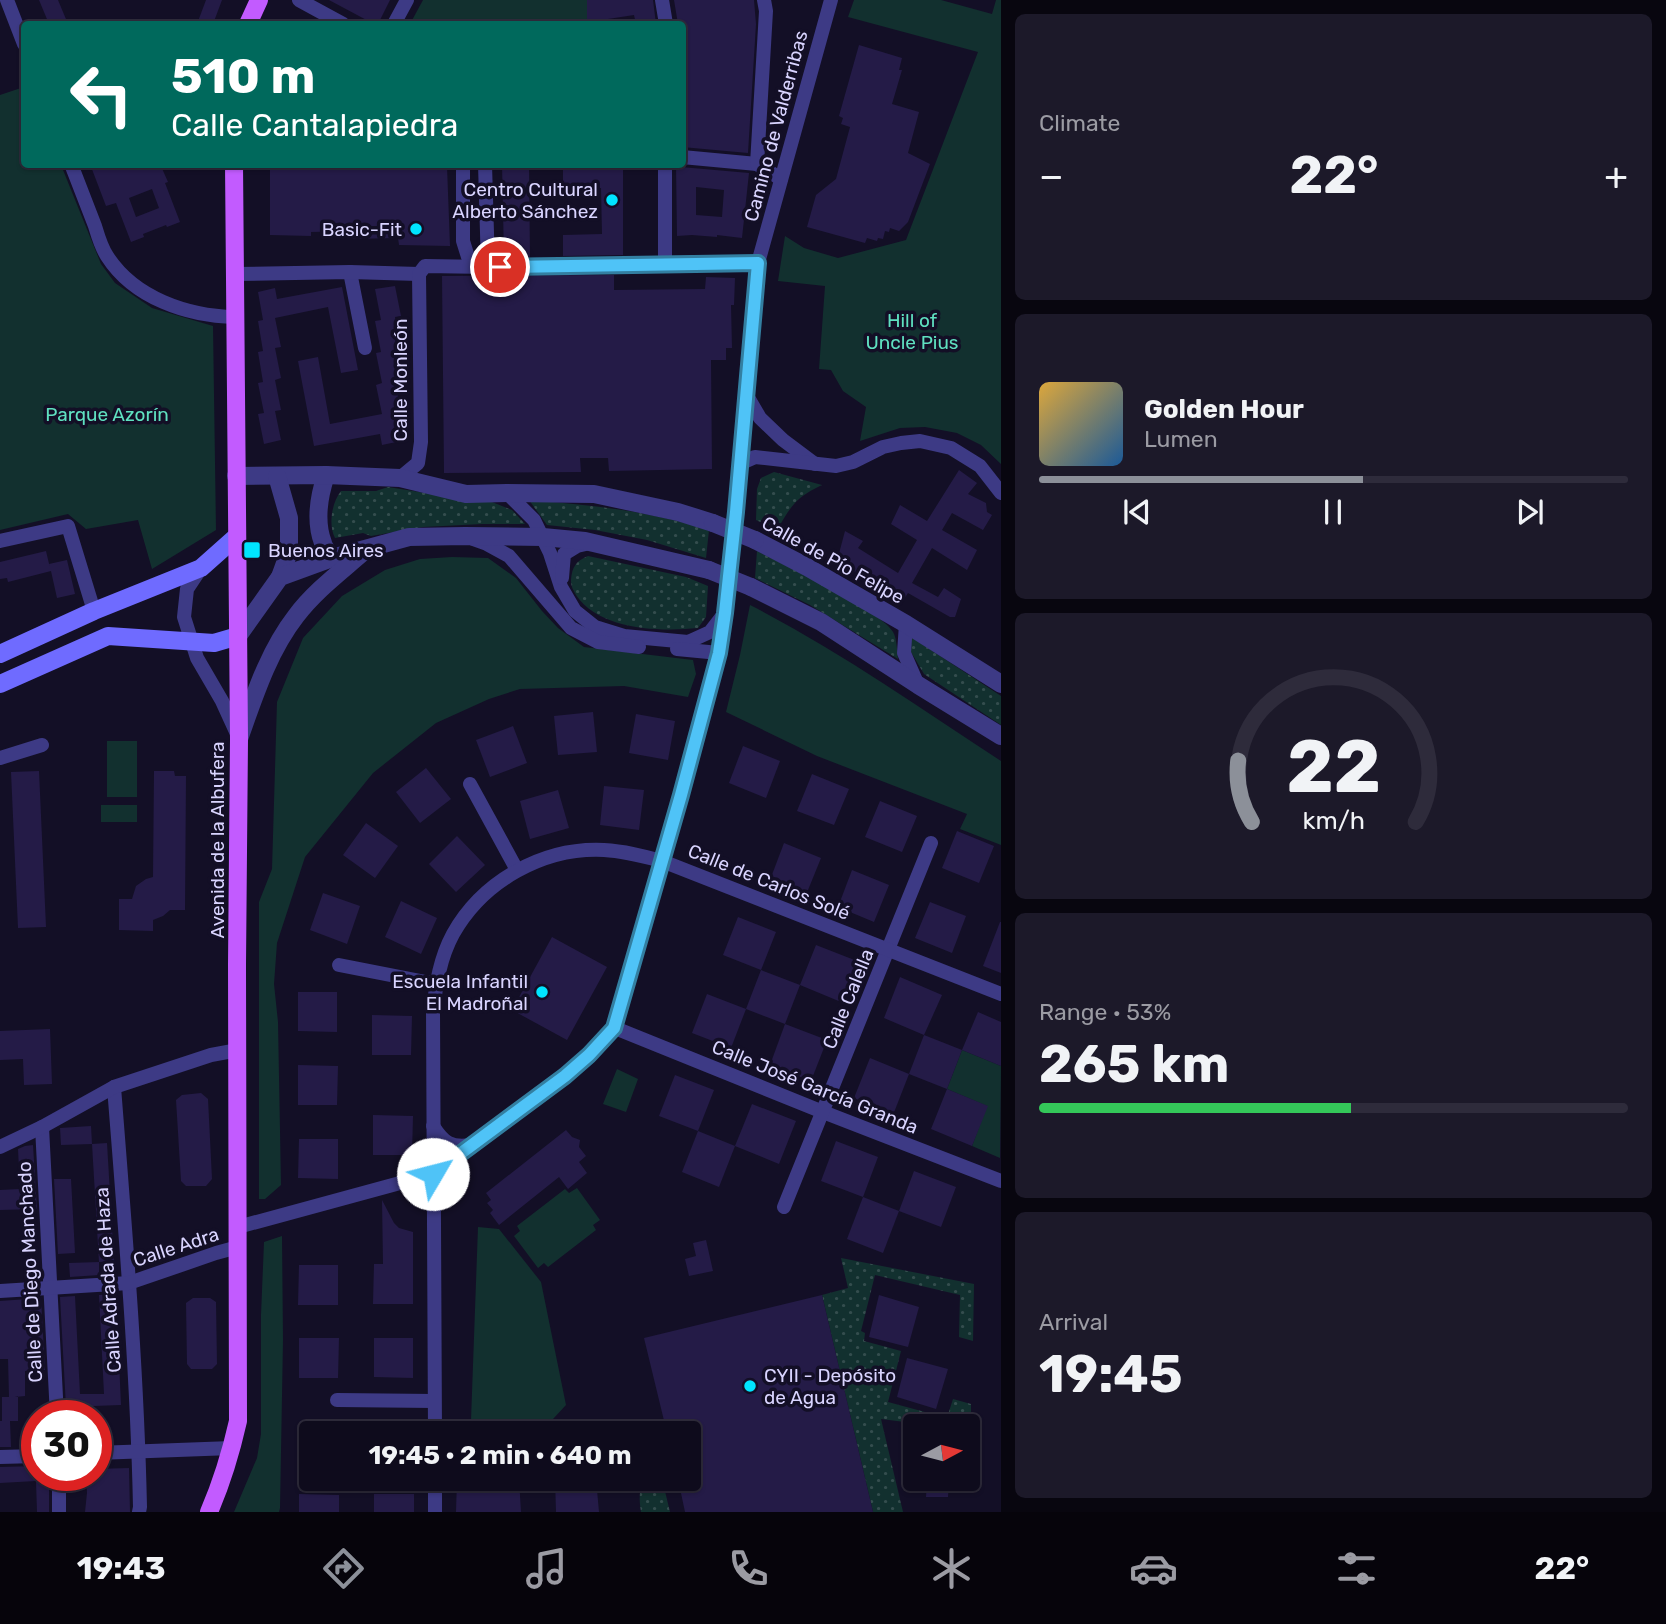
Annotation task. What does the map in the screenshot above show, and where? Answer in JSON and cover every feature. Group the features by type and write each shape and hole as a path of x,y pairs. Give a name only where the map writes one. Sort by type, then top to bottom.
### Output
{"main road":[{"path":"249,21 259,0"},
{"name":"Avenida de la Albufera","path":"209,1512 232,1448 238,1421 239,739 234,168"},
{"path":"0,654 94,611 201,568 237,536"},
{"path":"0,684 108,636 214,643 238,636"}],"street":[{"path":"7,0 21,36"},
{"path":"299,0 338,21"},
{"path":"396,21 407,0"},
{"path":"662,0 666,21"},
{"path":"757,164 766,11 764,0"},
{"name":"Camino de Valderribas","path":"614,1028 719,653 758,263 831,0"},
{"path":"686,157 757,164 781,179"},
{"path":"73,168 106,254 123,277 151,296 185,310 217,317 235,317"},
{"path":"463,168 463,241 468,257 482,267"},
{"path":"482,267 485,168"},
{"path":"665,168 665,264"},
{"path":"443,266 456,260 463,241"},
{"path":"235,274 419,274 425,266 758,263"},
{"path":"350,272 365,348"},
{"name":"Calle Monleón","path":"400,478 418,463 421,442 419,274"},
{"path":"746,394 760,418 783,440 817,465"},
{"path":"739,464 755,457 836,466 883,447 920,441 951,448 971,460 980,466 1001,493"},
{"path":"326,475 320,492 319,523 323,544 332,558"},
{"name":"Calle de Pío Felipe","path":"236,476 400,478 466,494 594,494 678,512 755,540 906,624 1001,684"},
{"path":"238,636 280,577 289,552 289,518 277,476"},
{"path":"507,493 534,520 561,587 575,611 595,627 624,636 688,642 710,632 725,613"},
{"path":"0,541 68,526 94,611"},
{"path":"465,536 509,556 571,628 598,642 719,653"},
{"path":"280,577 332,558 409,537 543,537 592,542 709,570 751,587 821,622 1001,736"},
{"path":"561,587 564,554 577,546 592,542"},
{"path":"239,739 271,655 295,617 319,591 368,548"},
{"path":"201,568 187,589 184,617 197,658 222,701 239,739"},
{"name":"Calle de Pío Felipe","path":"906,624 904,653 918,685"},
{"path":"0,758 42,745"},
{"path":"470,784 517,870"},
{"name":"Calle Calella","path":"784,1207 931,843"},
{"name":"Calle de Carlos Solé","path":"435,1421 433,1011 441,964 453,935 471,909 492,888 517,870 547,857 577,850 605,850 662,861 1001,994"},
{"path":"339,965 436,984"},
{"path":"238,1227 433,1174 565,1076 614,1028"},
{"name":"Calle José García Granda","path":"614,1028 1001,1181"},
{"path":"0,1147 114,1087 211,1055 238,1050"},
{"name":"Calle Adrada de Haza","path":"114,1087 139,1452 139,1512"},
{"path":"433,1126 440,1137 451,1145 458,1147 473,1144"},
{"name":"Calle de Diego Manchado","path":"42,1127 56,1400"},
{"name":"Calle Adra","path":"0,1291 129,1283 238,1247"},
{"path":"337,1400 435,1401"},
{"path":"112,1453 232,1448"},
{"path":"0,1457 21,1456"},
{"path":"59,1491 59,1512"},
{"path":"435,1491 435,1512"}],"green space":[{"path":"423,0 587,0 587,21 412,21"},
{"name":"Hill of Uncle Pius","path":"854,0 941,0 992,14 996,0 1001,0 1001,464 981,445 957,433 925,427 900,428 860,441 866,407 843,391 831,370 819,369 825,286 778,281 785,236 804,248 838,258 906,240 978,52 848,17"},
{"name":"Parque Azorín","path":"21,88 21,168 62,168 101,264 115,283 152,308 213,326 216,530 152,569 138,520 86,529 68,514 0,530 0,95"},
{"path":"774,472 822,485 795,503 777,530 756,520 757,489 761,478"},
{"path":"388,487 463,499 487,500 512,510 525,524 423,527 371,536 363,533 335,538 332,514 341,491 376,491"},
{"path":"529,500 643,513 709,530 706,558 647,540 595,530 547,525"},
{"path":"757,551 871,612 893,632 898,659 810,605 755,578"},
{"path":"588,556 686,577 708,586 706,617 698,628 649,629 615,622 599,615 586,607 571,584 575,565"},
{"path":"488,558 516,578 558,628 584,647 693,660 696,674 688,697 624,686 520,689 489,699 436,723 373,773 305,857 277,943 274,984 278,1022 281,1185 265,1199 259,1199 259,902 272,869 277,702 303,638 342,596 385,570 420,559"},
{"path":"750,605 846,660 1001,761 1001,845 960,829 967,814 817,756 726,712"},
{"path":"911,637 1001,696 1001,725 924,674 911,652"},
{"path":"107,741 137,741 137,797 107,797"},
{"path":"101,805 137,805 137,822 101,822"},
{"path":"962,1050 1001,1066 1000,1158 972,1146 987,1106 947,1089"},
{"path":"617,1069 638,1079 626,1112 603,1104"},
{"path":"577,1188 600,1220 593,1225 596,1230 548,1267 544,1263 538,1268 514,1236 520,1231 517,1226 565,1189 569,1193"},
{"path":"478,1227 499,1229 541,1282 566,1405 553,1419 471,1420"},
{"path":"282,1236 280,1508 279,1512 234,1512 257,1458 261,1434 264,1242"},
{"path":"841,1258 974,1284 973,1341 959,1337 960,1295 875,1275 861,1331 865,1333 864,1341 901,1351 888,1402 932,1414 903,1414 903,1422 881,1419 903,1512 873,1512 822,1295 848,1288"},
{"path":"953,1399 971,1404 971,1414 948,1414"},
{"path":"641,1491 665,1491 670,1512 641,1512"}],"building":[{"path":"39,0 58,0 67,21 48,21"},
{"path":"206,0 222,0 214,21 198,21"},
{"path":"329,0 390,0 380,21 368,21"},
{"path":"587,0 653,0 656,21 635,21 634,15 608,19 609,21 587,21"},
{"path":"674,0 754,0 756,24 748,153 686,147 686,21 678,21"},
{"path":"859,45 902,58 899,70 902,70 892,104 919,112 908,153 930,164 908,222 899,231 890,228 889,232 885,231 883,239 878,238 877,241 867,238 865,243 807,227 816,195 836,179 850,127 841,124 843,118 839,116"},
{"path":"92,168 162,168 180,222 143,234 144,237 131,242 116,203 106,206","holes":["152,189 159,208 136,217 129,198"]},
{"path":"270,168 447,168 450,246 399,245 398,238 351,239 351,231 311,232 311,236 270,235"},
{"path":"502,168 529,168 530,257 504,257"},
{"name":"Centro Cultural Alberto Sánchez","path":"563,168 623,168 623,255 563,256 563,235 602,234 601,188 563,188"},
{"path":"676,168 749,173 742,238 677,236","holes":["696,187 724,190 722,217 696,215"]},
{"path":"614,275 614,290 705,289 706,277 735,278 734,305 731,305 732,348 726,348 726,360 711,360 712,469 609,471 608,458 580,458 581,472 444,473 442,276"},
{"path":"395,286 401,316 395,317 401,348 396,349 402,380 395,381 401,410 396,411 401,441 382,445 380,434 314,446 298,361 318,357 330,424 382,414 376,385 382,383 376,353 381,352 375,321 381,320 375,289"},
{"path":"342,287 358,370 341,373 328,307 275,318 281,347 275,348 281,378 275,380 281,410 275,411 281,440 264,444 258,414 264,413 258,383 263,382 258,352 263,351 258,321 263,320 258,292 275,288 277,299"},
{"path":"959,470 977,483 968,494 986,503 987,512 992,515 983,530 952,513 942,530 977,550 967,570 932,548 912,583 938,597 944,588 961,599 955,617 950,617 908,593 902,602 837,561 845,531 863,541 858,548 898,573 917,540 891,524 900,505 927,521"},
{"path":"46,551 49,564 67,560 75,594 57,598 51,571 8,582 7,578 0,579 0,562"},
{"path":"593,712 597,752 558,755 554,716"},
{"path":"636,714 675,721 668,760 629,753"},
{"path":"513,726 527,763 490,777 476,740"},
{"path":"743,746 780,761 766,798 729,783"},
{"path":"426,768 451,799 420,823 396,792"},
{"path":"39,771 46,927 18,928 11,772"},
{"path":"154,771 174,771 175,776 186,776 185,910 170,910 153,920 153,931 119,930 119,899 132,899 136,886 153,877"},
{"path":"812,774 849,789 834,825 797,811"},
{"path":"604,786 644,790 639,830 600,825"},
{"path":"558,790 569,828 530,839 520,801"},
{"path":"880,801 917,816 902,852 865,837"},
{"path":"366,823 398,846 375,878 343,855"},
{"path":"957,831 994,846 979,883 942,868"},
{"path":"457,836 485,865 456,892 429,864"},
{"path":"784,843 821,858 806,895 770,880"},
{"path":"852,870 889,885 874,922 838,907"},
{"path":"323,893 360,906 347,944 310,930"},
{"path":"401,901 437,918 421,954 385,937"},
{"path":"930,902 966,916 952,953 915,938"},
{"path":"738,917 776,932 761,970 723,955"},
{"path":"1001,922 1001,973 983,966"},
{"path":"552,937 607,967 567,1040 512,1010"},
{"path":"816,945 857,961 841,1002 800,985"},
{"path":"761,970 800,985 785,1024 746,1009"},
{"path":"900,977 942,995 924,1035 884,1018"},
{"path":"298,992 337,992 337,1032 298,1031"},
{"path":"707,994 746,1009 731,1048 692,1033"},
{"path":"978,1012 1001,1022 1001,1066 962,1050"},
{"path":"372,1015 412,1016 411,1055 372,1055"},
{"path":"785,1024 827,1040 811,1081 770,1065"},
{"path":"50,1029 52,1084 24,1085 23,1059 0,1060 0,1031"},
{"path":"924,1035 962,1050 947,1089 909,1074"},
{"path":"870,1058 909,1074 893,1115 854,1098"},
{"path":"298,1065 338,1066 337,1105 298,1105"},
{"path":"675,1075 714,1090 698,1131 659,1116"},
{"path":"947,1089 988,1106 972,1146 931,1129"},
{"path":"201,1093 208,1099 212,1179 206,1186 186,1186 181,1181 176,1100 182,1095"},
{"path":"752,1104 796,1121 779,1164 735,1146"},
{"path":"373,1115 413,1116 412,1155 373,1155"},
{"path":"91,1126 92,1144 61,1145 60,1128"},
{"path":"566,1130 572,1137 580,1140 579,1147 586,1156 579,1162 587,1173 568,1189 559,1177 499,1225 490,1213 493,1210 487,1203 491,1200 486,1193"},
{"path":"698,1131 735,1146 719,1187 682,1172"},
{"path":"299,1139 338,1139 338,1179 298,1178"},
{"path":"836,1141 878,1157 863,1197 821,1181"},
{"path":"107,1143 114,1261 99,1262 92,1144"},
{"path":"33,1145 37,1209 0,1210 0,1190 20,1189 18,1149"},
{"path":"914,1171 956,1187 941,1227 899,1211"},
{"path":"54,1179 71,1179 75,1253 58,1254"},
{"path":"863,1197 899,1211 883,1253 847,1239"},
{"path":"382,1200 394,1223 399,1228 413,1232 413,1304 373,1304 374,1264 383,1264"},
{"path":"706,1240 713,1271 689,1276 685,1259 696,1256 693,1243"},
{"path":"99,1262 99,1275 70,1277 69,1263"},
{"path":"299,1265 338,1265 338,1305 298,1305"},
{"path":"116,1294 121,1405 112,1405 112,1400 66,1400 60,1297 75,1296 80,1394 104,1394 99,1295"},
{"name":"CYII - Depósito de Agua","path":"822,1295 873,1512 685,1512 681,1491 701,1491 701,1421 664,1421 644,1338"},
{"path":"879,1295 919,1307 908,1347 869,1337"},
{"path":"41,1298 45,1370 25,1371 25,1396 18,1397 18,1421 2,1421 2,1397 9,1397 8,1359 0,1359 0,1301"},
{"path":"193,1298 210,1298 216,1302 217,1364 212,1369 191,1369 187,1364 186,1303"},
{"path":"299,1338 339,1338 338,1378 299,1378"},
{"path":"374,1338 413,1338 413,1378 374,1377"},
{"path":"907,1358 948,1369 936,1409 897,1397"},
{"path":"0,1421 10,1421 11,1447 0,1447"},
{"path":"21,1466 21,1482 0,1483 0,1467"},
{"path":"129,1468 130,1512 85,1512 87,1491 112,1491 112,1469"},
{"path":"36,1491 49,1491 49,1512 37,1512"},
{"path":"457,1491 520,1491 521,1512 456,1512"},
{"path":"555,1491 597,1491 599,1512 556,1512"},
{"path":"926,1491 948,1491 948,1497 926,1497"},
{"path":"299,1494 339,1495 339,1512 299,1512"},
{"path":"374,1494 414,1494 414,1512 374,1512"}],"place":[{"name":"Centro Cultural Alberto Sánchez","path":"612,200"},
{"name":"Basic-Fit","path":"416,229"},
{"name":"Buenos Aires","path":"252,550"},
{"name":"Escuela Infantil El Madroñal","path":"542,992"},
{"name":"CYII - Depósito de Agua","path":"750,1386"}],"route":[{"path":"433,1174 565,1076 614,1028 719,653 736,512 758,263 500,267"}]}
